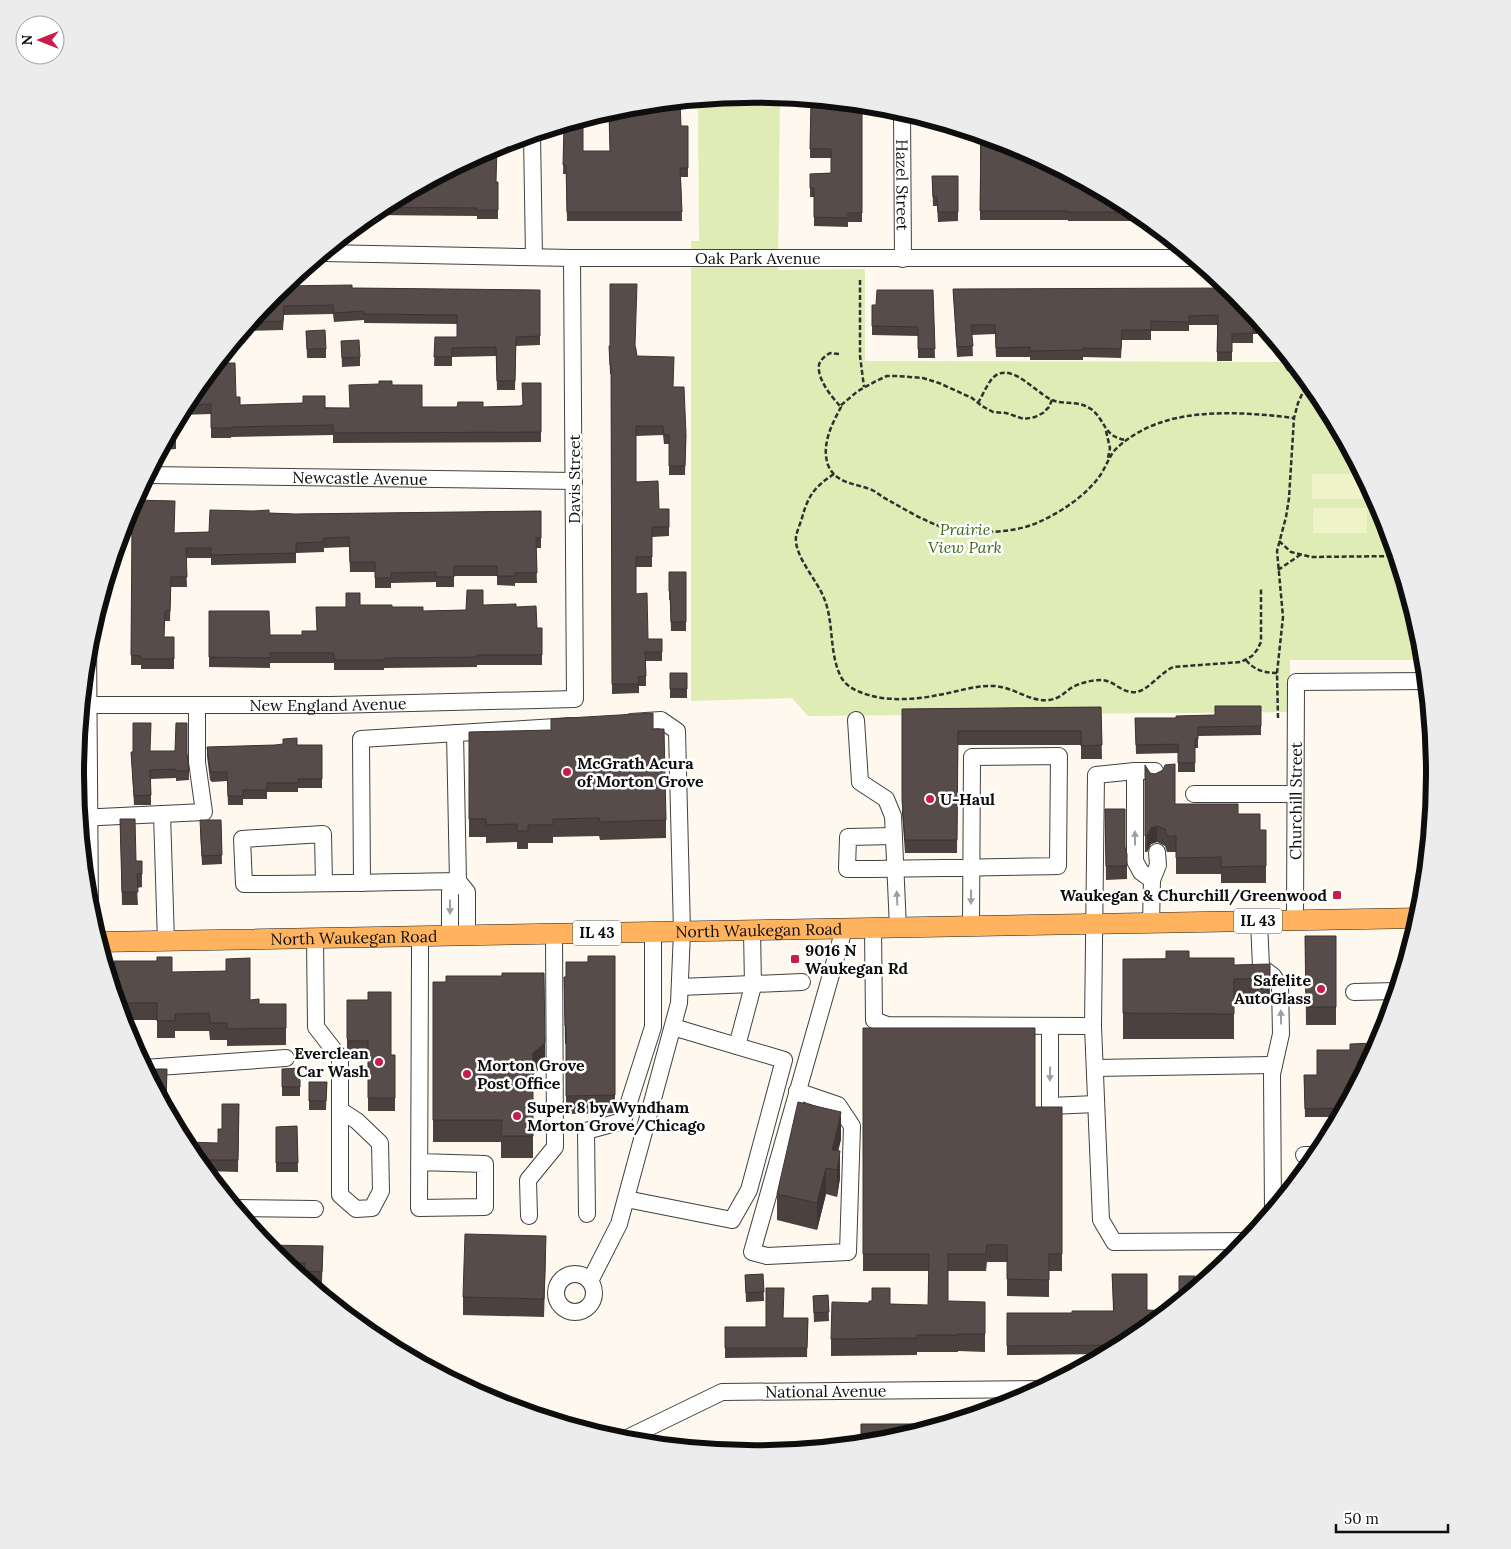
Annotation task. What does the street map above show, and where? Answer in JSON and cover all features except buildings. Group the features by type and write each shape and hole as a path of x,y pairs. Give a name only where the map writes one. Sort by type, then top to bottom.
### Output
{"main road":[{"name":"North Waukegan Road","path":"106,942 1411,918"}],"street":[{"name":"Hazel Street","path":"902,120 902,259"},
{"path":"532,141 534,258"},
{"name":"Oak Park Avenue","path":"333,253 534,258 1184,258"},
{"name":"Davis Street","path":"572,258 575,699"},
{"name":"Newcastle Avenue","path":"154,475 574,481"},
{"name":"Churchill Street","path":"1295,920 1296,682 1421,681"},
{"name":"New England Avenue","path":"87,705 332,705 575,699"},
{"path":"85,818 204,812 197,762 197,705"},
{"path":"590,1281 619,1224 679,1003 680,987 682,932 677,731 661,720 612,723"},
{"path":"856,720 860,782 886,799 893,816 898,928"},
{"path":"362,883 361,739 582,725"},
{"path":"455,733 458,881 450,891 458,936"},
{"path":"84,786 85,747"},
{"path":"894,836 848,837 847,869 895,869 971,867 1058,866 1059,756 972,757 971,867 971,926"},
{"path":"1135,771 1135,861 1141,872 1152,880"},
{"path":"1155,776 1135,771 1096,775 1093,1026 1101,1220 1114,1242 1238,1241"},
{"path":"1194,794 1295,794"},
{"path":"162,814 166,942"},
{"path":"324,883 323,834 242,840 244,884 362,883 458,881"},
{"path":"1151,923 1152,880 1158,865 1157,852"},
{"path":"1260,921 1262,967 1273,976 1280,986 1281,1034 1272,1074 1274,1201"},
{"path":"873,928 874,1020 886,1025 1093,1026"},
{"path":"797,1090 838,1106 852,1126 848,1252 767,1256 752,1252 797,1090 844,929"},
{"path":"736,1046 753,984 752,930"},
{"path":"587,1214 586,1131 623,1121 654,1027 654,932"},
{"path":"529,1216 528,1180 555,1147 554,934"},
{"path":"419,1162 485,1164 485,1207 419,1208 419,1162 420,937"},
{"path":"315,939 316,1027 340,1058 340,1110 340,1195 356,1209 372,1208 381,1191 380,1143 357,1121 340,1110"},
{"path":"680,987 802,982"},
{"path":"1354,992 1392,991"},
{"path":"1050,1026 1050,1106 1096,1104"},
{"path":"626,1199 732,1220 749,1190 784,1060 672,1027"},
{"path":"151,1068 286,1058"},
{"path":"1095,1068 1274,1065"},
{"path":"243,1208 315,1209"},
{"name":"National Avenue","path":"634,1435 722,1392 1026,1389"}],"path":[{"path":"860,280 860,356 864,387"},
{"path":"839,354 830,353 822,359 819,366 824,383 840,406"},
{"path":"978,403 992,378 1001,374 1011,374 1021,377 1043,396 1052,400 1072,401 1087,407 1099,418 1113,437 1126,440"},
{"path":"1052,400 1042,413 1036,417 1024,419 1006,413 993,412 972,398 939,383 916,377 887,376 864,387 840,406 826,447 828,465 841,481 874,491 937,525 954,530 972,532 1017,529 1038,523 1072,502 1100,476 1115,450 1126,440 1159,423 1173,418 1256,413 1294,418"},
{"path":"1278,718 1277,673 1283,617 1277,551 1289,498 1294,418 1298,404 1305,390"},
{"path":"1106,430 1110,448 1108,461"},
{"path":"834,474 820,483 807,501 796,537 797,545 803,561 818,583 824,599 840,676 851,688 862,693 886,698 915,699 960,690 994,686 1014,691 1029,698 1049,700 1057,698 1071,688 1086,682 1100,680 1107,681 1122,690 1135,692 1142,690 1166,670 1173,667 1241,662 1246,660 1257,650 1261,642 1261,588"},
{"path":"1279,542 1291,552 1300,556 1391,556"},
{"path":"1278,570 1300,556"},
{"path":"1246,660 1250,666 1257,670 1277,673"}],"green space":[{"name":"Prairie View Park","path":"780,104 778,270 865,269 865,361 1285,362 1314,401 1337,439 1358,477 1376,517 1392,559 1404,601 1417,660 1290,660 1290,712 808,716 792,698 691,701 691,241 699,241 698,105"},
{"path":"1312,474 1356,474 1366,495 1366,499 1312,499"},
{"path":"1313,508 1367,508 1367,533 1313,533"}],"place":[{"name":"McGrath Acura of Morton Grove","path":"567,772"},
{"name":"U-Haul","path":"930,799"},
{"name":"Waukegan & Churchill/Greenwood","path":"1337,895"},
{"name":"9016 N Waukegan Rd","path":"795,959"},
{"name":"Safelite AutoGlass","path":"1321,989"},
{"name":"Everclean Car Wash","path":"379,1062"},
{"name":"Morton Grove Post Office","path":"467,1074"},
{"name":"Super 8 by Wyndham Morton Grove/Chicago","path":"517,1116"}]}
